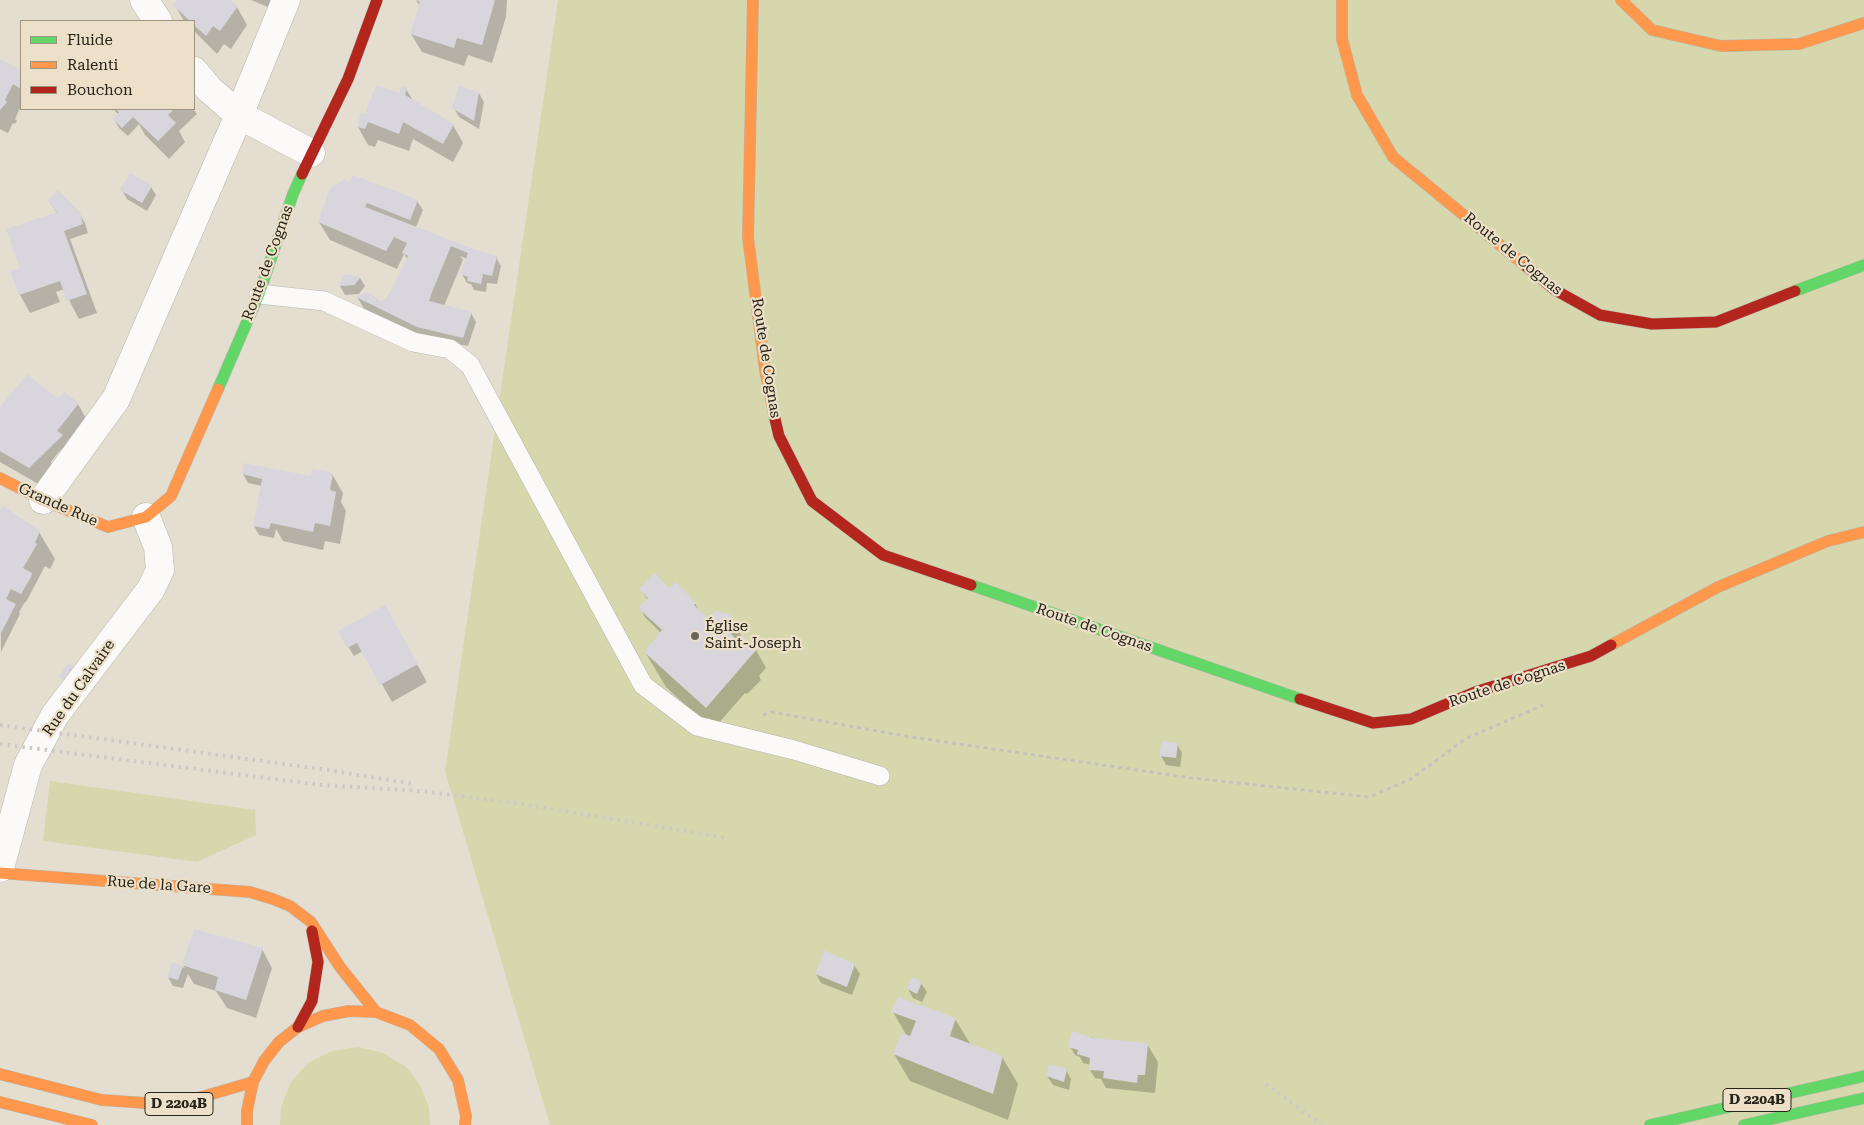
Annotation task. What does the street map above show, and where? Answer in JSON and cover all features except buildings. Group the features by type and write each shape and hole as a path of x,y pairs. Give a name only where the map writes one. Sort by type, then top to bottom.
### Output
{"street":[{"path":"144,0 157,20"},
{"path":"42,500 116,399 239,115 286,0"},
{"name":"Route de Cognas","path":"146,517 171,496 259,294 293,194 348,78 377,0"},
{"name":"Route de Cognas","path":"753,0 748,237 765,370 779,436 812,501 883,555 1373,723 1411,719 1475,692 1591,656 1718,587 1828,541 1864,532"},
{"name":"Route de Cognas","path":"1342,0 1342,39 1357,95 1393,157 1555,290 1600,315 1652,324 1716,322 1864,265"},
{"path":"1620,0 1652,30 1721,46 1799,44 1864,23"},
{"path":"195,71 209,89 239,115 311,153"},
{"name":"Grande Rue","path":"0,478 42,500 108,527 146,517"},
{"name":"Rue du Calvaire","path":"0,868 32,756 55,715 151,589 160,570 158,547 146,517"},
{"name":"Rue de la Gare","path":"0,872 250,892 290,906 311,922 340,967 376,1012"},
{"path":"298,1027 312,1001 318,962 311,922"},
{"path":"247,1125 247,1111 253,1082 264,1060 279,1042 298,1027 323,1016 349,1011 376,1012 410,1025 439,1049 458,1080 468,1121"},
{"name":"D 2204B","path":"0,1074 102,1100 174,1105 253,1082"},
{"name":"D 2204B","path":"1650,1125 1864,1076"},
{"name":"D 2204B","path":"1744,1125 1864,1098"},
{"path":"0,1102 92,1125"}],"lane":[{"path":"259,294 324,301 412,342 450,349 470,365 643,685 697,726 794,750 880,776"}],"path":[{"path":"720,732 772,712 911,737 1182,776 1368,796 1411,779 1465,739 1550,702"}],"green space":[{"path":"558,0 1864,0 1864,1125 550,1125 445,771"},
{"path":"50,781 255,810 256,835 197,862 43,841"},
{"path":"358,1047 383,1053 406,1067 420,1085 429,1107 430,1125 280,1125 281,1107 291,1082 308,1063 332,1051"}],"railway":[{"path":"0,725 328,770 413,784"},
{"path":"0,744 321,785 421,791 521,804 727,838"},
{"path":"1266,1084 1322,1125"}],"traffic: fast":[{"path":"218,389 259,294 293,194 302,174"},
{"path":"1795,291 1864,265"},
{"path":"971,585 1300,699"},
{"path":"1650,1125 1864,1076"},
{"path":"1744,1125 1864,1098"}],"traffic: slow":[{"path":"753,0 748,237 765,370 775,419"},
{"path":"1342,0 1342,39 1357,95 1393,157 1527,267"},
{"path":"1621,0 1652,30 1721,46 1799,44 1864,23"},
{"path":"0,478 43,500 108,527 146,517 171,496 218,389"},
{"path":"1611,645 1718,587 1828,541 1864,532"},
{"path":"0,873 250,892 273,899 290,906 311,922 340,967 376,1012"},
{"path":"247,1125 247,1111 253,1082 264,1061 279,1042 298,1027 323,1016 349,1011 376,1012 410,1025 439,1049 458,1080 466,1116 465,1125"},
{"path":"0,1074 102,1100 174,1105 253,1082"},
{"path":"0,1102 92,1125"}],"traffic: jam":[{"path":"302,174 348,79 377,0"},
{"path":"1527,267 1555,290 1600,315 1652,324 1716,322 1795,291"},
{"path":"775,419 779,436 812,501 883,555 971,585"},
{"path":"1300,699 1373,723 1411,719 1475,692 1591,656 1611,645"},
{"path":"298,1027 312,1001 318,962 312,931"}],"place":[{"name":"Église Saint-Joseph","path":"695,636"}]}
